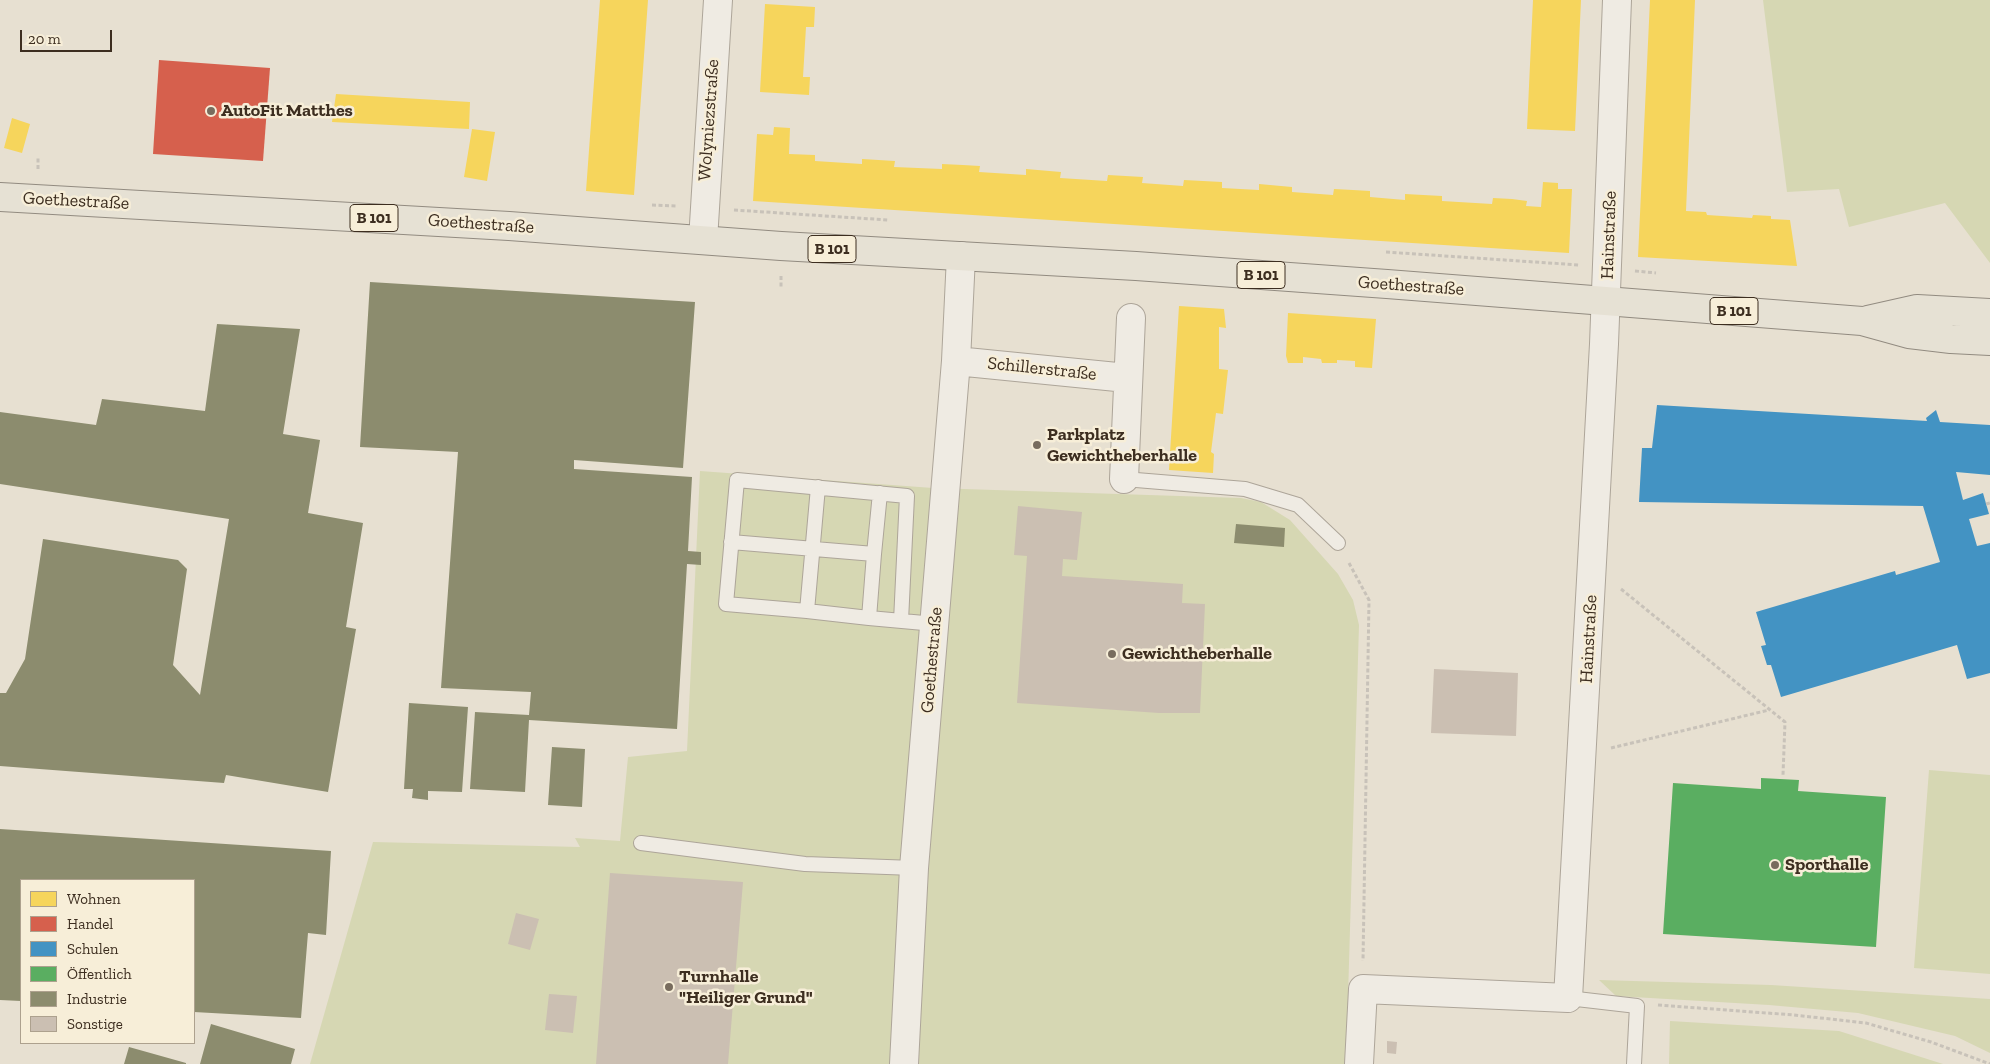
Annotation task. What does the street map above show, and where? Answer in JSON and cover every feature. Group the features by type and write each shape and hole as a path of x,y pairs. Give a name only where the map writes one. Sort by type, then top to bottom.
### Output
{"main road":[{"name":"Goethestraße","path":"0,197 490,225 781,246 1145,266 1862,321 1909,334 1990,341"},
{"name":"Goethestraße","path":"1862,321 1917,310 1990,313"}],"street":[{"name":"Wolyniezstraße","path":"703,240 718,0"},
{"name":"Hainstraße","path":"1568,998 1606,300 1617,0"},
{"name":"Goethestraße","path":"904,1064 914,868 956,361 961,256"},
{"path":"1124,479 1131,318"},
{"name":"Schillerstraße","path":"956,361 1127,378"},
{"path":"1360,1064 1363,989 1568,998"}],"lane":[{"path":"1124,479 1245,489 1298,505 1338,543"},
{"path":"901,621 907,496 737,480 726,604 807,611 869,618 901,621 935,624"},
{"path":"807,611 818,487"},
{"path":"869,618 880,493"},
{"path":"732,542 874,554"},
{"path":"642,843 805,864 914,868"},
{"path":"1568,998 1637,1006 1634,1064"}],"path":[{"path":"1338,543 1369,600 1363,989"},
{"path":"1592,566 1785,722 1783,775"},
{"path":"1582,752 1617,748 1769,710"},
{"path":"1637,1006 1668,1005 1866,1023 1931,1042 1990,1064"}],"green space":[{"path":"1763,0 1990,0 1990,263 1945,203 1849,227 1839,189 1787,192"},
{"path":"700,471 933,488 1241,498 1261,502 1290,520 1338,574 1353,600 1359,625 1346,1064 310,1064 373,842 580,847 575,838 620,841 628,757 687,751"},
{"path":"1929,770 1990,775 1990,974 1914,968"},
{"path":"1599,980 1771,985 1990,999 1990,1053 1955,1036 1858,1013 1769,1005 1616,996"},
{"path":"1670,1021 1839,1031 1943,1064 1669,1064"}],"building: Wohnen":[{"path":"600,0 648,0 634,195 586,191"},
{"path":"1533,0 1581,0 1575,131 1527,129"},
{"path":"1650,0 1695,0 1686,211 1706,212 1707,215 1752,218 1753,215 1771,216 1771,219 1790,220 1797,266 1638,257"},
{"path":"765,4 815,7 814,27 806,27 803,77 810,77 809,95 760,92"},
{"path":"336,94 470,102 469,129 332,122"},
{"path":"12,118 30,124 22,153 4,148"},
{"path":"774,127 790,128 789,154 815,155 815,161 862,164 862,159 895,161 894,167 942,169 942,164 980,166 979,172 1026,175 1026,169 1061,172 1060,178 1107,181 1108,175 1143,177 1142,183 1183,186 1184,180 1222,182 1222,188 1259,190 1259,184 1292,187 1292,192 1333,195 1334,189 1370,191 1370,197 1405,200 1405,194 1442,196 1442,201 1492,204 1493,198 1512,199 1527,201 1526,206 1541,207 1543,182 1558,183 1558,189 1572,189 1569,253 753,201 757,134 773,135"},
{"path":"472,129 495,132 487,181 464,177"},
{"path":"1179,306 1224,309 1226,328 1219,327 1219,369 1228,370 1223,414 1216,413 1211,452 1214,454 1213,473 1169,470"},
{"path":"1288,313 1376,319 1372,368 1355,367 1355,361 1337,360 1337,363 1322,363 1321,359 1303,357 1303,363 1288,363 1286,356"}],"building: Handel":[{"name":"AutoFit Matthes","path":"159,60 270,68 263,161 153,154"}],"building: Schulen":[{"path":"1657,405 1927,421 1926,418 1936,410 1940,422 1990,425 1990,475 1956,472 1963,500 1983,493 1989,514 1969,519 1977,546 1990,543 1990,673 1967,679 1957,645 1781,697 1771,665 1767,665 1761,646 1766,645 1756,612 1895,571 1896,575 1940,562 1923,506 1639,502 1642,448 1652,448"}],"building: Öffentlich":[{"name":"Sporthalle","path":"1761,778 1799,780 1798,791 1886,797 1876,947 1663,934 1673,783 1761,789"}],"building: Industrie":[{"path":"370,282 695,302 683,468 574,460 574,469 692,477 688,551 701,552 701,565 687,564 677,729 529,720 525,792 470,789 475,712 529,715 531,692 441,688 458,452 360,447"},
{"path":"217,324 300,329 283,434 320,440 308,513 363,523 346,627 356,629 328,792 226,775 224,783 0,766 0,693 6,693 25,659 43,539 178,560 187,569 173,665 200,695 229,519 0,484 0,412 96,425 102,399 205,411"},
{"path":"1236,524 1285,528 1284,547 1234,543"},
{"path":"409,703 468,707 462,792 428,791 428,800 412,798 413,789 404,789"},
{"path":"552,747 585,749 582,807 548,805"},
{"path":"0,829 331,851 326,935 308,933 301,1018 195,1012 195,879 20,879 20,1001 0,1000"},
{"path":"211,1024 295,1049 291,1064 200,1064"},
{"path":"129,1047 186,1063 186,1064 124,1064"}],"building: Sonstige":[{"name":"Gewichtheberhalle","path":"1018,506 1082,512 1077,560 1063,559 1062,576 1183,584 1182,603 1205,604 1200,713 1159,713 1017,703 1027,556 1014,555"},
{"path":"1434,669 1518,673 1516,736 1431,733"},
{"name":"Turnhalle \"Heiliger Grund\"","path":"610,873 743,882 728,1064 596,1064"},
{"path":"516,913 539,919 530,950 508,944"},
{"path":"549,994 577,996 573,1033 545,1030"},
{"path":"1387,1041 1397,1042 1396,1054 1387,1053"}],"place":[{"name":"AutoFit Matthes","path":"211,111"},
{"name":"Parkplatz Gewichtheberhalle","path":"1037,445"},
{"name":"Gewichtheberhalle","path":"1112,654"},
{"name":"Sporthalle","path":"1775,865"},
{"name":"Turnhalle \"Heiliger Grund\"","path":"669,987"}]}
